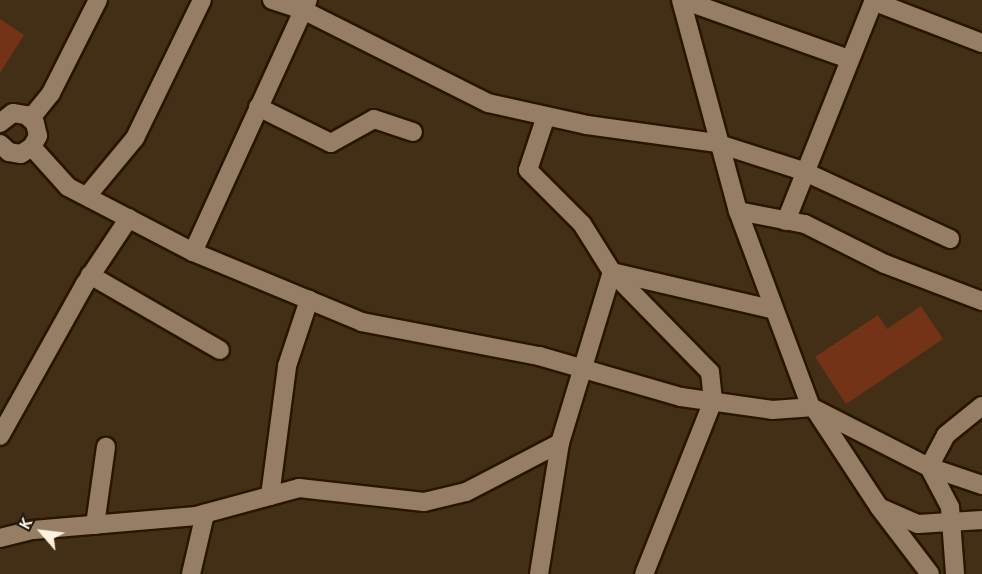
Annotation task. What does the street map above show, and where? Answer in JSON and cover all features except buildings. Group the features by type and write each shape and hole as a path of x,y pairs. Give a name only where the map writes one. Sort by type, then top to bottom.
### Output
{"street":[{"path":"31,118 51,93 98,0"},
{"path":"87,196 135,138 202,0"},
{"path":"272,0 305,5 488,103 546,116 716,143 803,171 950,239"},
{"path":"682,0 849,59"},
{"path":"682,0 716,143 771,309 812,408 879,507 930,574"},
{"path":"786,221 803,171 873,1 982,43"},
{"path":"193,252 305,5"},
{"path":"258,107 331,143 374,118 413,132"},
{"path":"0,123 13,113 31,118 38,129 32,147 15,154 0,144"},
{"path":"546,116 528,170 582,224 612,272 710,372 713,401 644,574"},
{"path":"32,147 68,187 193,252 362,322 584,369 713,401 772,410 812,408 928,467 982,485"},
{"path":"738,211 805,224 885,264 982,301"},
{"path":"0,436 90,275 129,218"},
{"path":"612,272 771,309"},
{"path":"539,574 560,442 612,272"},
{"path":"90,275 220,350"},
{"path":"270,496 287,366 309,300"},
{"path":"928,467 946,435 982,406"},
{"path":"0,538 95,525 206,514 299,488 424,502 466,492 560,442"},
{"path":"95,525 106,447"},
{"path":"928,467 950,507 955,574"},
{"path":"879,507 918,524 982,520"},
{"path":"191,574 206,514"}]}
